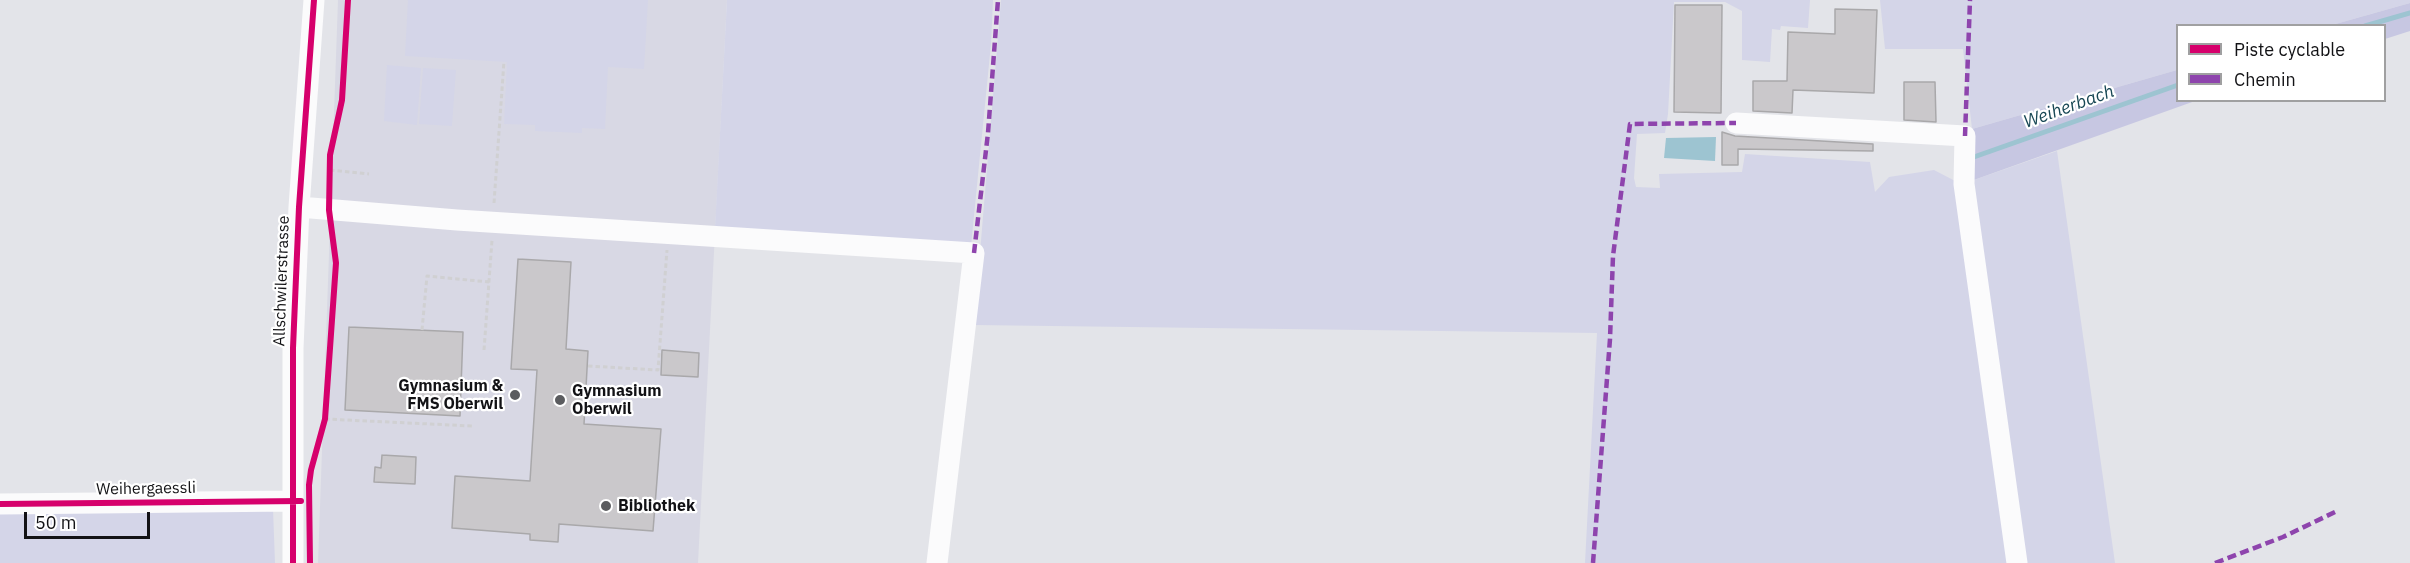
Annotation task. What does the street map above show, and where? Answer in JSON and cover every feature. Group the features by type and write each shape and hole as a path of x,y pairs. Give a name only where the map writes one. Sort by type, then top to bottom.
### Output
{"street":[{"name":"Allschwilerstrasse","path":"293,563 293,348 299,207 314,0"},
{"path":"1736,123 1965,136 1964,184 2017,563"},
{"path":"299,207 457,220 974,254 937,563"},
{"name":"Weihergaessli","path":"0,504 292,501"}],"path":[{"path":"330,163 330,180"},
{"path":"330,170 369,174"},
{"path":"588,366 658,370 669,233"},
{"path":"422,330 427,276 489,282"},
{"path":"322,429 326,410"},
{"path":"325,419 472,426"}],"shaded area":[{"name":"Gymnasium & FMS Oberwil","path":"338,0 727,0 698,563 318,563"},
{"path":"408,0 648,0 644,69 608,67 605,129 582,128 582,133 535,131 535,125 504,124 507,62 405,56"},
{"path":"727,0 993,0 991,44 971,246 715,228"},
{"path":"1001,0 1810,0 1808,28 1781,26 1780,30 1772,29 1770,62 1742,60 1742,11 1725,2 1674,2 1665,133 1637,134 1634,178 1636,187 1660,188 1659,174 1742,172 1745,154 1870,162 1875,192 1889,177 1934,170 1959,183 2012,563 1585,563 1597,333 974,325"},
{"path":"1880,0 2410,0 2410,3 2336,24 2176,24 2176,70 1972,129 1963,49 1885,49"},
{"path":"2410,3 2410,31 2386,39 2386,24 2336,24"},
{"path":"387,65 421,68 417,125 384,121"},
{"path":"423,68 456,70 452,126 419,124"},
{"path":"2176,70 2176,102 2192,102 1971,181 1972,129"},
{"path":"1716,137 1715,161 1664,158 1666,138"},
{"path":"2057,151 2115,563 2024,563 1971,181"},
{"path":"273,509 275,563 0,563 0,510"}],"building":[{"path":"1675,5 1722,5 1721,113 1674,112"},
{"path":"1835,9 1877,10 1874,93 1793,90 1792,113 1753,111 1753,81 1787,81 1788,32 1835,34"},
{"path":"1904,82 1935,82 1936,122 1904,120"},
{"path":"1722,132 1735,136 1873,144 1873,151 1738,149 1738,165 1722,165"},
{"name":"Gymnasium Oberwil","path":"518,259 571,262 566,349 588,351 584,424 661,429 653,531 559,524 558,542 530,540 530,534 452,528 455,476 530,481 537,370 511,369"},
{"path":"349,327 463,332 460,416 345,410"},
{"path":"662,350 699,353 698,377 661,375"},
{"path":"382,455 416,457 415,484 374,482 375,467 381,468"}],"waterway":[{"name":"Weiherbach","path":"2372,24 2410,13"},
{"name":"Weiherbach","path":"1971,158 2176,86"}],"marked path":[{"path":"974,253 988,133 998,0"},
{"path":"1965,136 1970,0"},
{"path":"1593,563 1610,339 1613,256 1630,124 1736,123"},
{"path":"2215,563 2283,537 2335,512"}],"cycle path":[{"path":"293,563 293,348 299,207 314,0"},
{"path":"310,563 309,485 325,419 336,263 329,210 330,155 342,100 348,0"},
{"path":"0,504 301,501"}],"place":[{"name":"Gymnasium & FMS Oberwil","path":"515,395"},
{"name":"Gymnasium Oberwil","path":"560,400"},
{"name":"Bibliothek","path":"606,506"}]}
